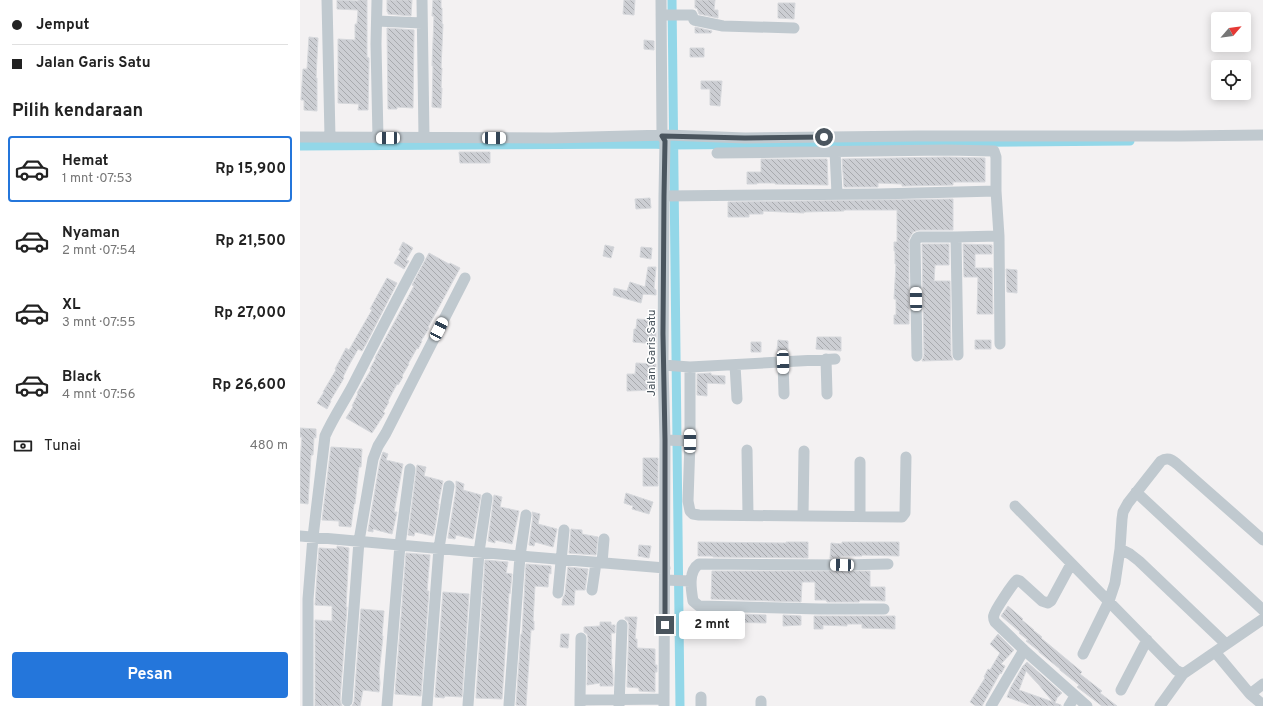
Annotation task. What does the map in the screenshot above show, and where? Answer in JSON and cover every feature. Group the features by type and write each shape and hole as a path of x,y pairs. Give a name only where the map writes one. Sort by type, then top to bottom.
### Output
{"street":[{"path":"327,0 330,137"},
{"path":"377,0 376,44 378,138"},
{"path":"422,0 424,137"},
{"name":"Jalan Garis Satu","path":"661,0 666,196 667,440 665,568 667,580 664,702"},
{"path":"661,15 692,15 694,20 723,26 794,28"},
{"path":"377,21 422,23"},
{"path":"300,137 665,140 683,136 745,138 1263,135"},
{"path":"717,153 994,151 996,156 996,191 999,236 1000,344"},
{"path":"835,152 838,194"},
{"path":"666,196 880,194 996,191"},
{"path":"917,356 915,242 917,238 999,236"},
{"path":"956,237 958,355"},
{"path":"308,706 308,599 325,436 419,258"},
{"path":"346,701 359,541 373,459 375,452 465,278"},
{"path":"666,365 687,367 831,359 827,394"},
{"path":"783,362 784,394"},
{"path":"735,364 737,399"},
{"path":"687,367 688,501 690,511 693,514 904,516 906,457"},
{"path":"667,440 687,441"},
{"path":"747,450 748,515"},
{"path":"803,516 804,451"},
{"path":"1083,654 1109,601 1116,578 1123,512 1128,503 1160,461 1164,459 1171,459 1263,540"},
{"path":"860,462 860,516"},
{"path":"387,706 400,545 410,469"},
{"path":"427,706 439,548 449,486"},
{"path":"1136,492 1263,610"},
{"path":"468,705 479,552 487,498"},
{"path":"1015,506 1176,670 1183,674"},
{"path":"509,705 520,556 526,515"},
{"path":"558,593 564,530"},
{"path":"300,536 665,568"},
{"path":"592,590 604,539"},
{"path":"1120,549 1139,561 1226,644"},
{"path":"884,609 820,610 699,606 693,601 687,581 693,569 699,564 888,564"},
{"path":"1072,564 1051,601 1048,603 1042,601 1017,580 1013,583 994,615 995,622 1087,706"},
{"path":"667,580 687,581"},
{"path":"1160,706 1183,674 1263,619"},
{"path":"620,703 622,626"},
{"path":"581,638 580,703 664,702"},
{"path":"1121,690 1147,640"},
{"path":"994,705 1024,650"},
{"path":"1215,652 1250,694 1263,706"},
{"path":"1250,694 1263,684"},
{"path":"1069,706 1075,696"}],"building":[{"path":"337,0 367,0 367,57 369,58 368,110 358,110 359,104 338,103 338,39 355,40 355,24 357,24 358,10 337,9"},
{"path":"387,0 412,0 411,16 388,14"},
{"path":"433,0 441,0 442,8 441,108 432,107"},
{"path":"624,0 635,0 634,15 623,14"},
{"path":"695,0 715,0 714,10 718,10 718,18 699,14 697,8 695,8"},
{"path":"778,3 795,3 794,19 778,18"},
{"path":"695,27 712,31 711,33 695,33"},
{"path":"387,28 414,30 413,108 397,107 397,109 388,109"},
{"path":"309,37 318,38 316,78 317,111 304,110 304,100 301,100 303,69 307,69"},
{"path":"644,40 654,41 654,50 644,49"},
{"path":"690,48 704,48 704,57 690,57"},
{"path":"701,81 722,81 720,106 710,105 710,89 701,89"},
{"path":"459,152 490,152 490,163 460,163"},
{"path":"946,157 985,158 985,182 953,182 953,185 902,186 902,184 878,183 878,187 844,187 842,159"},
{"path":"761,159 827,159 828,185 775,183 747,184 747,172 761,172"},
{"path":"650,198 651,208 636,209 635,199"},
{"path":"953,199 953,230 919,230 913,232 909,239 909,324 894,324 894,315 896,315 896,299 894,299 896,264 894,242 897,242 897,210 844,210 804,213 763,211 763,214 749,214 749,217 728,217 728,202"},
{"path":"403,242 413,248 406,260 409,261 404,269 394,263 401,251 399,250"},
{"path":"922,244 949,244 949,265 935,265 934,281 950,281 951,355 953,360 922,361 924,356"},
{"path":"963,244 992,245 992,254 975,254 975,268 992,268 993,314 977,314 978,277 964,277"},
{"path":"605,245 614,247 611,258 603,256"},
{"path":"641,247 652,248 651,259 640,257"},
{"path":"429,253 460,268 428,327 429,328 418,349 417,348 408,364 402,376 403,377 398,385 397,384 388,401 389,402 383,412 385,413 372,433 346,418 353,407 352,406 358,394 357,393 371,370 370,369 375,358 414,286 412,285"},
{"path":"648,267 656,267 654,288 656,290 656,295 643,294 641,303 613,295 614,288 627,291 630,282 645,287"},
{"path":"1006,269 1017,270 1017,293 1007,292"},
{"path":"387,278 397,283 366,344 362,351 358,349 327,409 317,403 336,370 335,369 346,348 349,350 372,310 370,309"},
{"path":"637,319 652,320 651,331 656,331 656,344 633,342 634,329 636,329"},
{"path":"817,337 841,337 841,351 816,349"},
{"path":"778,340 788,341 788,350 777,350"},
{"path":"975,340 991,340 991,349 975,349"},
{"path":"751,342 761,342 761,352 751,352"},
{"path":"636,363 656,364 656,390 627,391 627,374 635,374"},
{"path":"711,373 711,375 725,376 725,384 707,383 707,396 697,395 697,374"},
{"path":"300,428 316,429 313,455 311,455 308,504 300,503 300,462 302,437 300,437"},
{"path":"331,447 362,449 361,467 359,467 351,527 339,526 339,521 322,520"},
{"path":"383,452 388,454 386,460 403,464 394,512 397,512 392,534 373,529 373,532 368,531 380,461"},
{"path":"643,458 658,458 658,486 643,486"},
{"path":"417,465 426,467 424,476 443,481 433,536 415,532 414,536 408,535"},
{"path":"456,481 464,484 463,490 481,495 473,539 456,535 455,539 448,538 456,490"},
{"path":"626,493 653,502 649,514 632,509 633,506 624,503"},
{"path":"494,495 502,497 500,507 519,511 512,544 495,540 495,543 488,541"},
{"path":"532,512 540,514 538,524 557,529 553,547 535,542 534,546 529,545 533,516"},
{"path":"571,529 582,530 582,534 598,537 596,555 569,553"},
{"path":"698,542 808,542 808,558 698,556"},
{"path":"842,542 899,542 899,556 862,555 830,558 831,543 842,544"},
{"path":"639,545 651,546 649,558 638,556"},
{"path":"337,546 349,548 347,607 340,700 342,706 315,706 315,620 332,621 332,606 315,605 319,548 337,549"},
{"path":"406,553 430,555 427,591 429,591 421,696 395,694"},
{"path":"485,560 508,562 506,573 512,574 510,594 509,593 502,699 476,698"},
{"path":"526,564 551,566 551,574 549,573 548,587 535,586 533,621 534,630 531,630 526,706 516,705"},
{"path":"568,567 588,569 585,590 575,590 574,605 562,605 565,594"},
{"path":"712,571 870,571 870,587 885,587 885,601 860,600 859,602 827,602 826,600 815,600 815,582 802,582 801,602 711,599"},
{"path":"443,592 469,594 462,697 435,697"},
{"path":"1008,606 1042,637 1041,638 1082,672 1080,674 1102,691 1100,693 1117,706 1102,706 1077,687 1079,685 1026,641 1028,640 1001,616"},
{"path":"361,609 384,611 379,673 380,683 379,692 363,690 360,706 352,706 354,702"},
{"path":"710,613 766,615 766,623 710,623"},
{"path":"783,615 801,616 801,625 783,626"},
{"path":"814,616 895,616 895,629 862,628 862,624 847,624 847,626 823,625 823,629 814,629"},
{"path":"625,617 637,617 635,639 637,639 637,648 655,649 655,665 657,665 657,672 655,672 655,692 639,691 639,688 627,687 629,625"},
{"path":"600,622 611,622 611,625 615,625 615,633 611,633 613,686 600,686 600,683 587,685 588,638 587,634 584,632 584,627 600,626"},
{"path":"561,634 569,634 568,648 560,647"},
{"path":"998,634 1014,650 1001,664 1005,666 982,706 976,706 970,702 985,678 984,677 988,669 990,670 1000,653 990,644"},
{"path":"1027,662 1062,693 1057,698 1055,703 1061,706 1032,706 1007,697 1023,666","holes":["1026,671 1053,702 1019,690"]}],"waterway":[{"path":"672,0 680,706"},
{"path":"300,146 670,145 1130,141"}],"route":[{"path":"665,625 665,440 663,334 665,141 662,136 745,138 824,137"}]}
